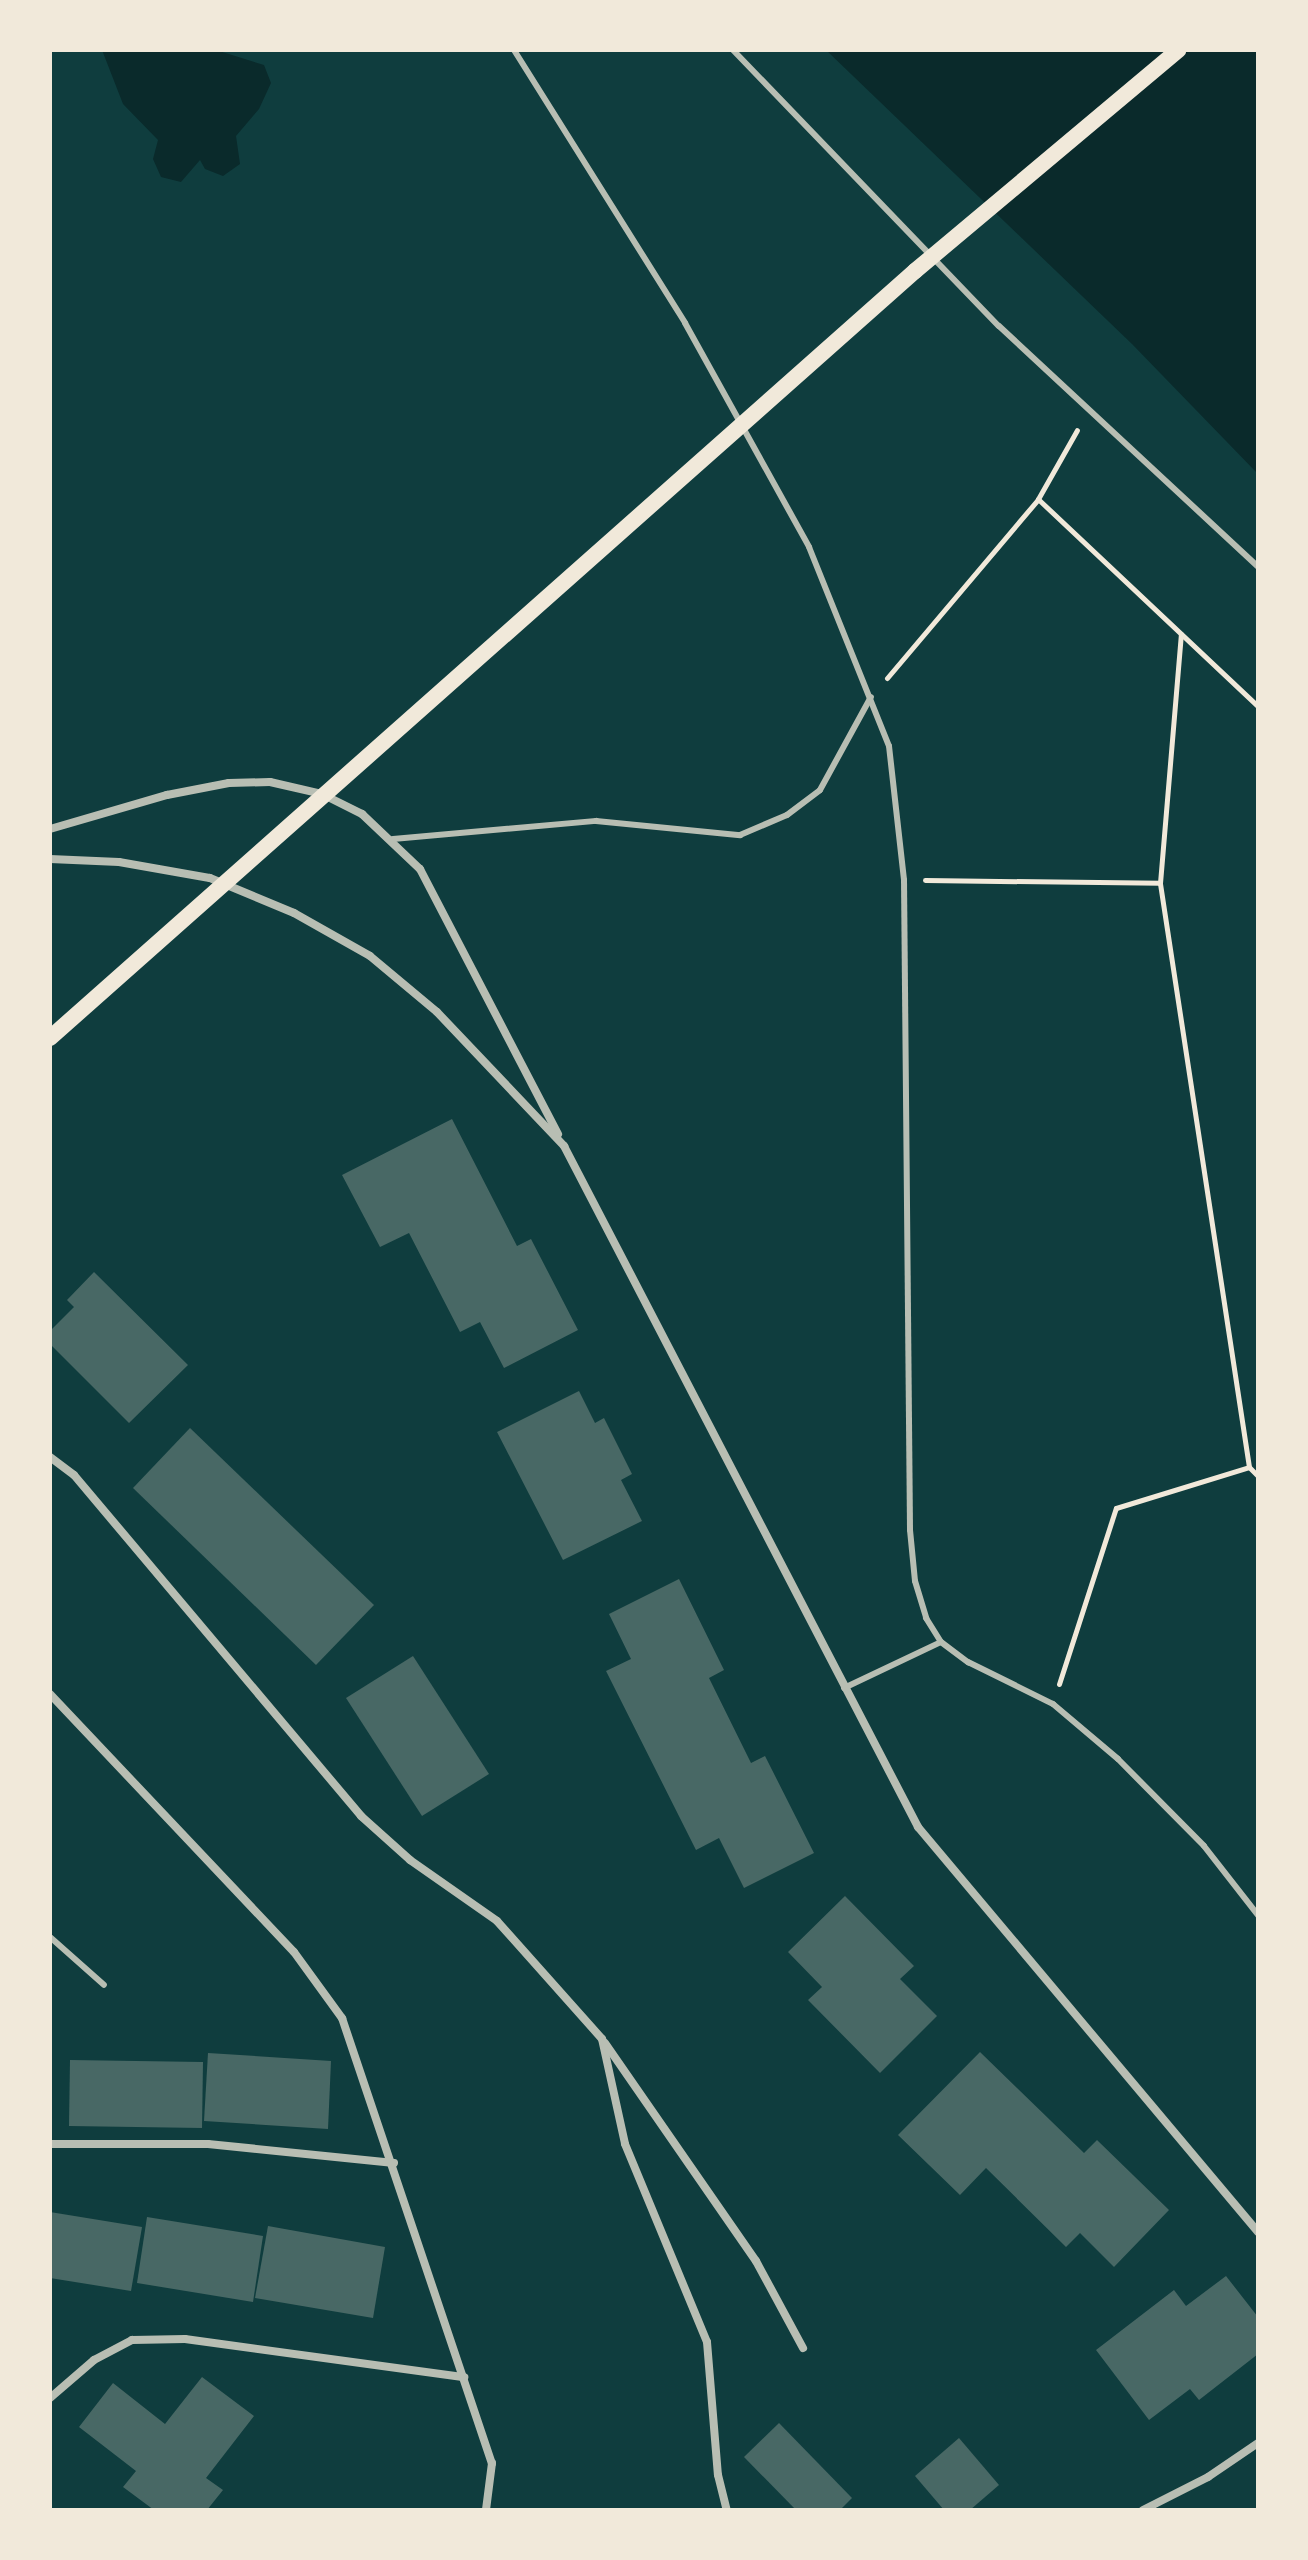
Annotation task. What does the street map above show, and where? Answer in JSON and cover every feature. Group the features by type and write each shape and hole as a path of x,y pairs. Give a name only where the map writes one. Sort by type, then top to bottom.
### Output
{"main road":[{"path":"50,1038 915,271 1178,50"}],"street":[{"path":"50,829 167,795 270,782 322,794 362,814 393,839 420,869 918,1827 1258,2232"},
{"path":"50,859 119,862 210,878 294,913 370,956 437,1012 564,1146"},
{"path":"50,1457 74,1475 361,1816 410,1860 497,1921 602,2039 756,2261 803,2348"},
{"path":"50,1694 321,1984 342,2018 394,2163 492,2463 486,2510"},
{"path":"602,2039 625,2144 707,2342 718,2475 727,2510"},
{"path":"50,2144 208,2144 394,2163"},
{"path":"50,2398 94,2360 132,2340 185,2339 464,2377"},
{"path":"1143,2510 1208,2477 1258,2443"}],"lane":[{"path":"514,50 685,323 802,534 889,746 904,880 910,1530 915,1581 926,1618 941,1642 968,1662 1053,1704 1118,1759 1193,1835 1258,1915"},
{"path":"733,50 999,326 1258,567"},
{"path":"393,839 596,821 740,835 787,815 820,790 871,697"},
{"path":"844,1688 941,1642"},
{"path":"50,1937 104,1985"}],"path":[{"path":"871,697 1038,499 1089,410"},
{"path":"1038,499 1258,706"},
{"path":"1181,633 1160,883 1249,1467 1258,1476"},
{"path":"904,880 1160,883"},
{"path":"1053,1704 1116,1508 1249,1467"}],"water":[{"path":"102,50 216,50 264,65 271,83 259,109 236,136 240,164 223,176 205,169 200,160 181,182 161,177 153,159 158,140 123,104"},
{"path":"826,50 1258,50 1258,474 1132,344"}],"building":[{"path":"452,1119 517,1246 531,1239 578,1330 504,1368 480,1322 460,1332 409,1233 380,1247 342,1175"},
{"path":"94,1272 188,1365 129,1423 50,1344 50,1331 74,1307 67,1300"},
{"path":"579,1391 595,1423 604,1418 632,1474 621,1480 642,1521 563,1560 497,1432"},
{"path":"190,1428 374,1605 316,1665 133,1488"},
{"path":"679,1579 724,1670 709,1678 751,1763 765,1756 814,1853 744,1888 719,1838 696,1850 606,1671 631,1659 609,1614"},
{"path":"413,1656 489,1774 422,1816 346,1698"},
{"path":"845,1896 914,1966 900,1979 937,2016 880,2073 808,2000 822,1987 788,1952"},
{"path":"980,2052 1084,2153 1097,2140 1169,2210 1114,2267 1080,2233 1066,2247 986,2168 960,2195 898,2135"},
{"path":"208,2053 331,2061 328,2129 204,2121"},
{"path":"70,2060 203,2062 202,2128 69,2126"},
{"path":"50,2212 142,2227 131,2291 50,2278"},
{"path":"147,2217 263,2236 253,2302 137,2283"},
{"path":"268,2226 385,2247 373,2318 255,2298"},
{"path":"1226,2276 1258,2317 1258,2354 1199,2400 1190,2389 1149,2420 1096,2350 1174,2290 1186,2306"},
{"path":"202,2377 254,2416 206,2478 223,2490 207,2510 154,2510 123,2487 136,2471 79,2427 113,2383 165,2424"},
{"path":"779,2423 852,2498 840,2510 796,2510 744,2457"},
{"path":"959,2438 999,2485 970,2510 944,2510 915,2476"}]}
